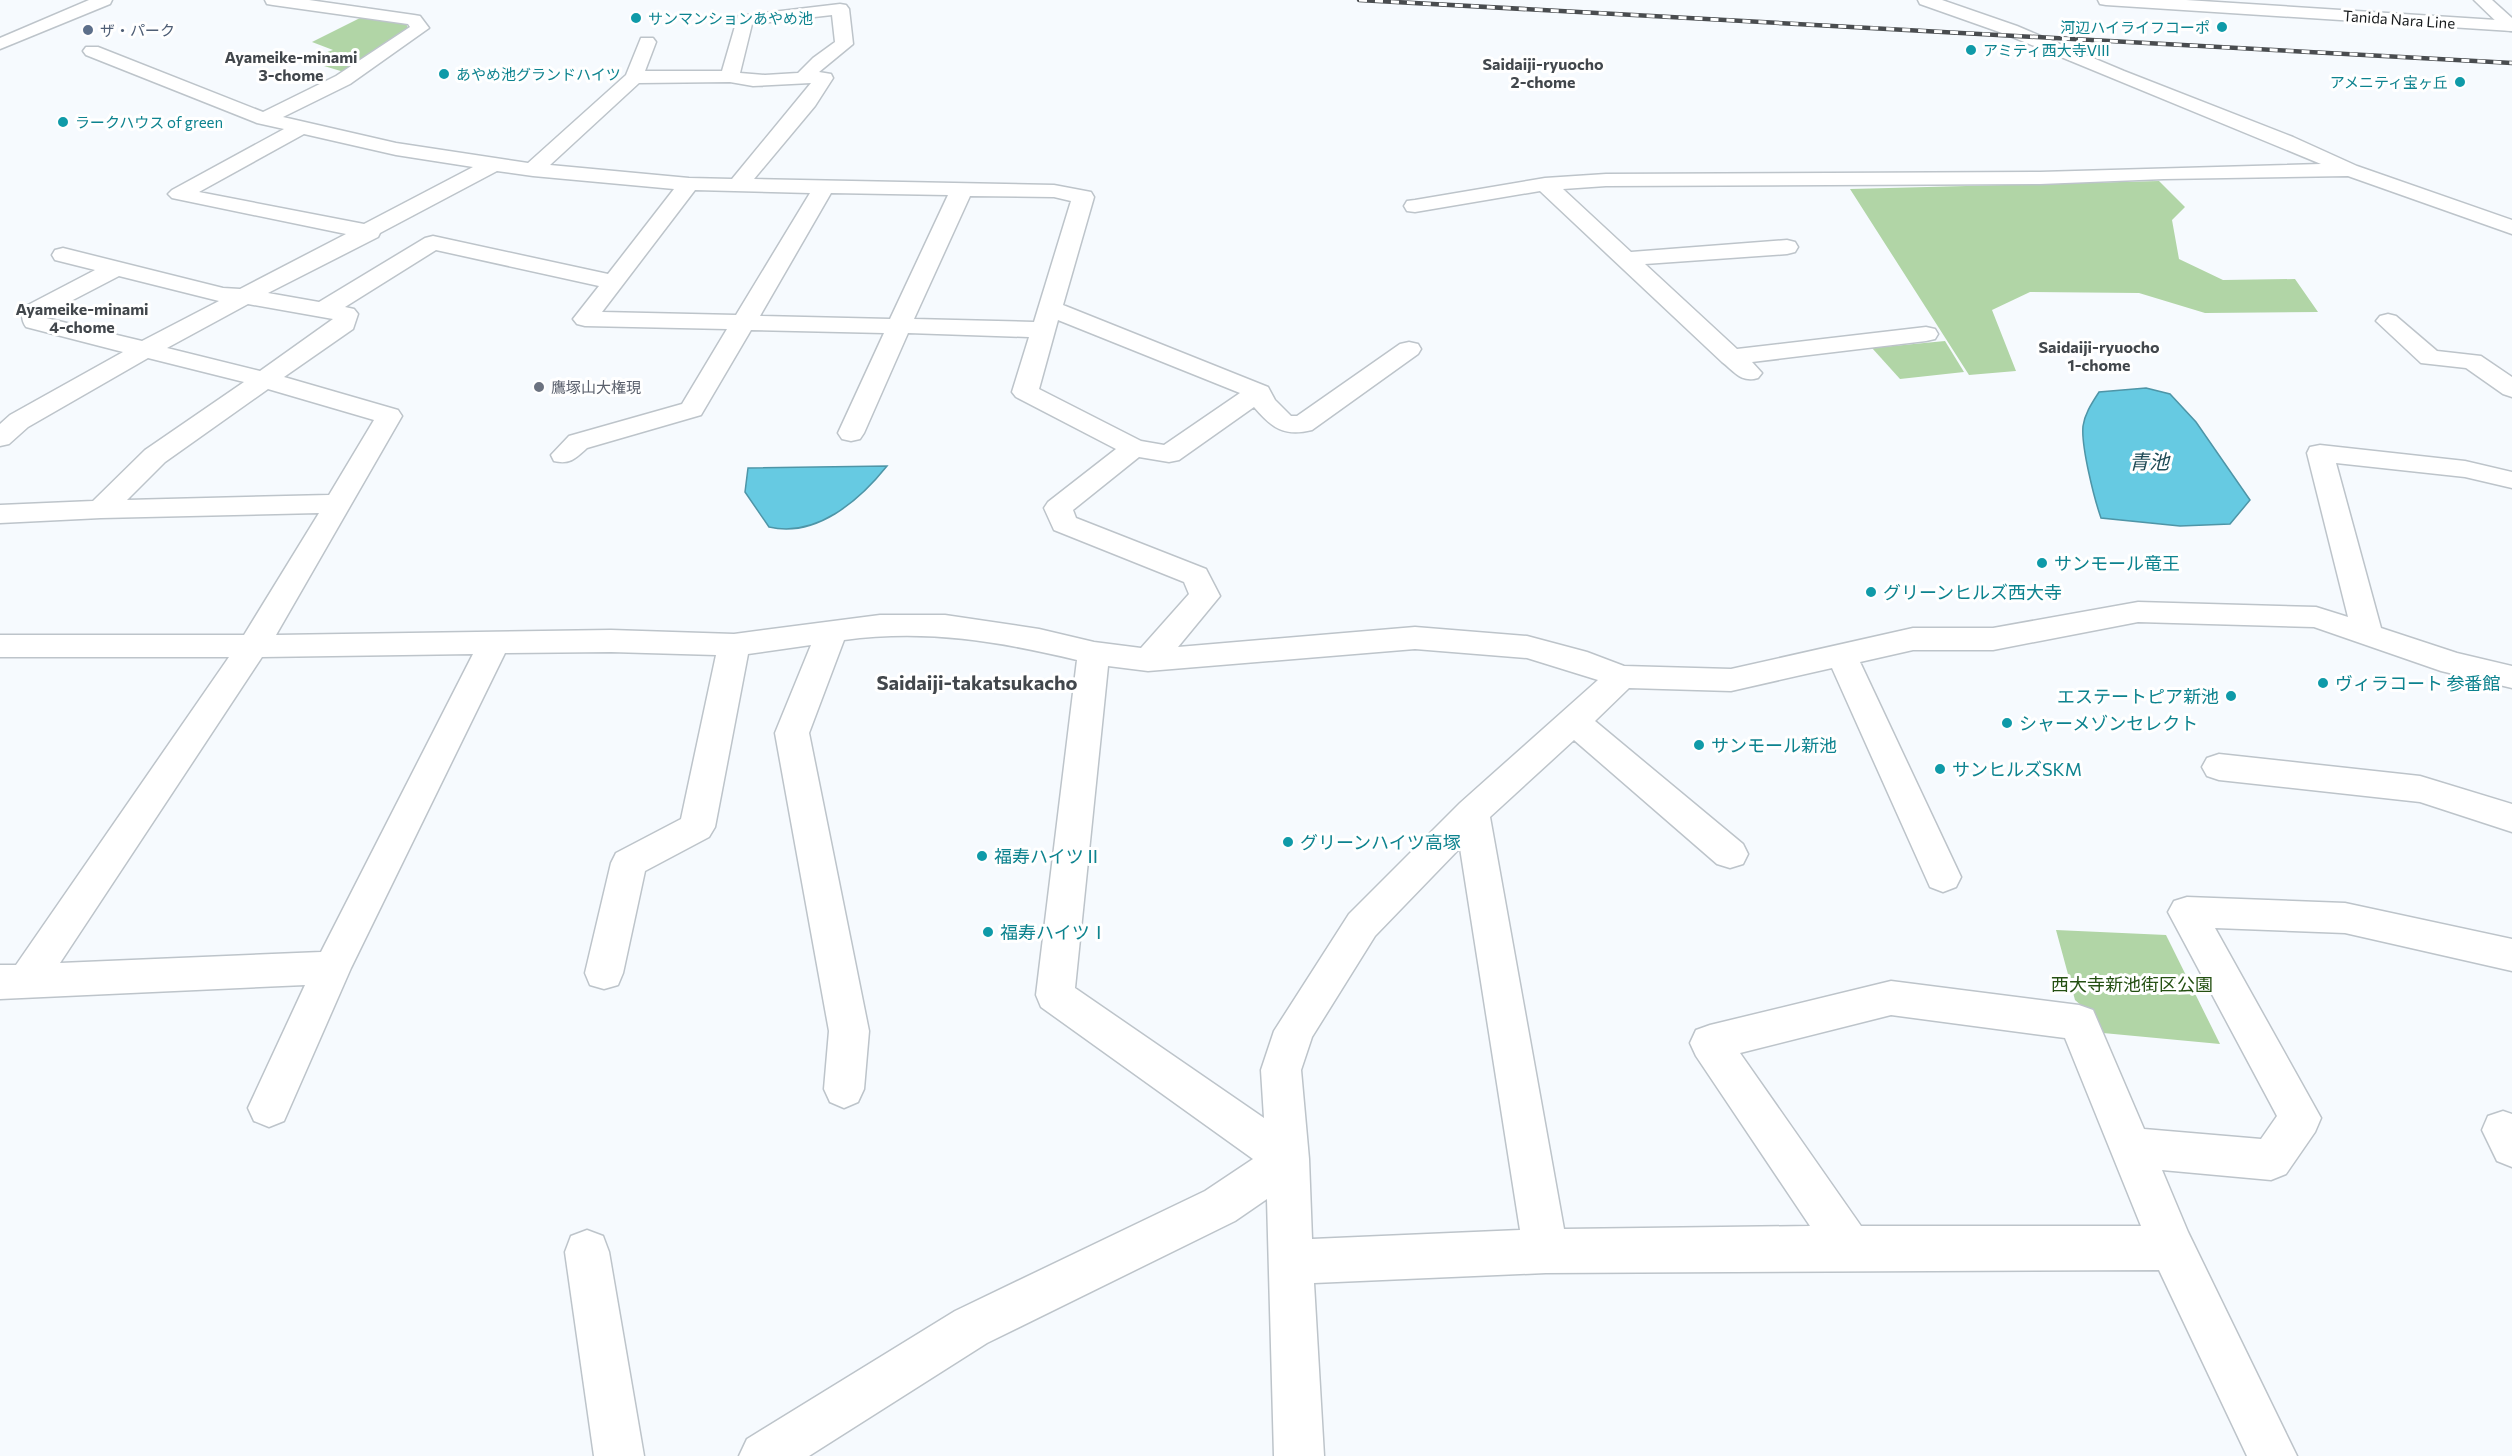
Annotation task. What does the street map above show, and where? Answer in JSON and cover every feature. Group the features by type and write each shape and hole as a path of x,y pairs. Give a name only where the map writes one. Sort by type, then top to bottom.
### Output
{"street":[{"path":"0,44 104,0"},
{"path":"264,119 343,80 420,28 414,20 273,0"},
{"path":"1926,0 2011,30 2117,75 2286,141 2350,171 2512,227"},
{"name":"Tanida Nara Line","path":"2106,0 2184,2 2512,26"},
{"path":"2482,0 2512,26"},
{"path":"730,76 744,20 840,9 844,45 819,62 805,76"},
{"path":"533,170 634,77 647,42"},
{"path":"92,51 162,76 264,119 396,149 533,170 688,184 1054,191 1083,197 1025,392 1134,448 1169,454 1259,392"},
{"path":"634,77 730,76 741,80 805,76 824,78 808,102 739,184"},
{"path":"301,128 179,194 370,232"},
{"path":"0,438 19,421 144,350 248,297 494,164"},
{"path":"1415,206 1545,184 1606,180 2040,178 2164,173 2350,171"},
{"path":"688,184 585,319 899,326 1046,319 1259,392 1264,403 1284,423 1303,424 1409,349"},
{"path":"1545,184 1740,365 1926,334"},
{"path":"564,455 578,442 692,409 825,186"},
{"path":"851,433 962,189"},
{"path":"324,309 433,243 613,282"},
{"path":"1627,259 1787,247"},
{"path":"63,255 223,295 248,297 346,314 344,324 155,456 101,509"},
{"path":"14,982 273,616 389,416 262,380 34,322 34,311 116,268"},
{"path":"2388,321 2430,358 2472,361 2512,389"},
{"path":"1134,448 1058,508 1064,524 1196,576 1205,596 1148,660"},
{"path":"2367,633 2320,453 2465,470 2512,480"},
{"path":"0,514 101,509 337,504"},
{"path":"7,654 253,646 611,641 734,645 880,625 945,625 1040,639 1094,653 1148,660 1415,638 1527,647 1576,660 1622,677 1731,680 1913,639 1994,639 2138,612 2316,617 2452,663 2512,677"},
{"path":"833,630 792,733 849,1031 844,1089"},
{"path":"269,1108 332,968 494,644"},
{"path":"604,973 629,863 697,827 734,645"},
{"path":"1094,653 1055,995 1288,1159"},
{"path":"1841,654 1943,877"},
{"path":"1299,1456 1290,1262 1288,1159 1281,1070 1294,1031 1362,925 1472,813 1622,677"},
{"path":"1573,721 1730,854"},
{"path":"2219,766 2420,789 2512,818"},
{"path":"1472,813 1546,1251"},
{"path":"2131,1148 2271,1160 2300,1118 2187,912 2345,918 2512,955"},
{"path":"14,982 332,968"},
{"path":"1850,1248 1710,1042 1891,998 2079,1022 2172,1248 2272,1456"},
{"path":"764,1456 971,1327 1220,1206 1288,1159"},
{"path":"1290,1262 1546,1251 2172,1248"},
{"path":"587,1252 619,1456"}],"green space":[{"path":"362,17 406,24 409,29 344,72 304,60 333,50 312,42"},
{"path":"2159,181 2185,207 2172,220 2179,259 2223,280 2295,279 2318,312 2205,313 2139,293 2030,292 1992,310 2016,371 1969,375 1850,189"},
{"path":"1945,341 1964,372 1900,379 1872,348"},
{"name":"西大寺新池街区公園","path":"2056,930 2166,935 2220,1044 2103,1033 2092,1015 2075,1000"}],"water":[{"name":"青池","path":"2146,388 2170,394 2196,422 2250,500 2230,524 2180,526 2101,518 2086,459 2083,435 2085,417 2099,392"},
{"path":"887,466 850,504 820,522 803,527 786,529 769,527 745,492 748,468"}],"railway":[{"path":"1359,0 2512,63"}],"place":[{"name":"サンマンションあやめ池","path":"636,18"},
{"name":"河辺ハイライフコーポ","path":"2222,27"},
{"name":"ザ・パーク","path":"88,30"},
{"name":"アミティ西大寺VIII","path":"1971,50"},
{"name":"あやめ池グランドハイツ","path":"444,74"},
{"name":"アメニティ宝ヶ丘","path":"2460,82"},
{"name":"ラークハウス of green","path":"63,122"},
{"name":"鷹塚山大権現","path":"539,387"},
{"name":"サンモール竜王","path":"2042,563"},
{"name":"グリーンヒルズ西大寺","path":"1871,592"},
{"name":"ヴィラコート 参番館","path":"2323,683"},
{"name":"エステートピア新池","path":"2231,696"},
{"name":"シャーメゾンセレクト","path":"2007,723"},
{"name":"サンモール新池","path":"1699,745"},
{"name":"サンヒルズSKM","path":"1940,769"},
{"name":"グリーンハイツ高塚","path":"1288,842"},
{"name":"福寿ハイツⅡ","path":"982,856"},
{"name":"福寿ハイツⅠ","path":"988,932"}],"district":[{"name":"Ayameike-minami 3-chome","path":"291,65"},
{"name":"Saidaiji-ryuocho 2-chome","path":"1543,72"},
{"name":"Ayameike-minami 4-chome","path":"82,317"},
{"name":"Saidaiji-ryuocho 1-chome","path":"2099,355"},
{"name":"Saidaiji-takatsukacho","path":"977,682"}]}
